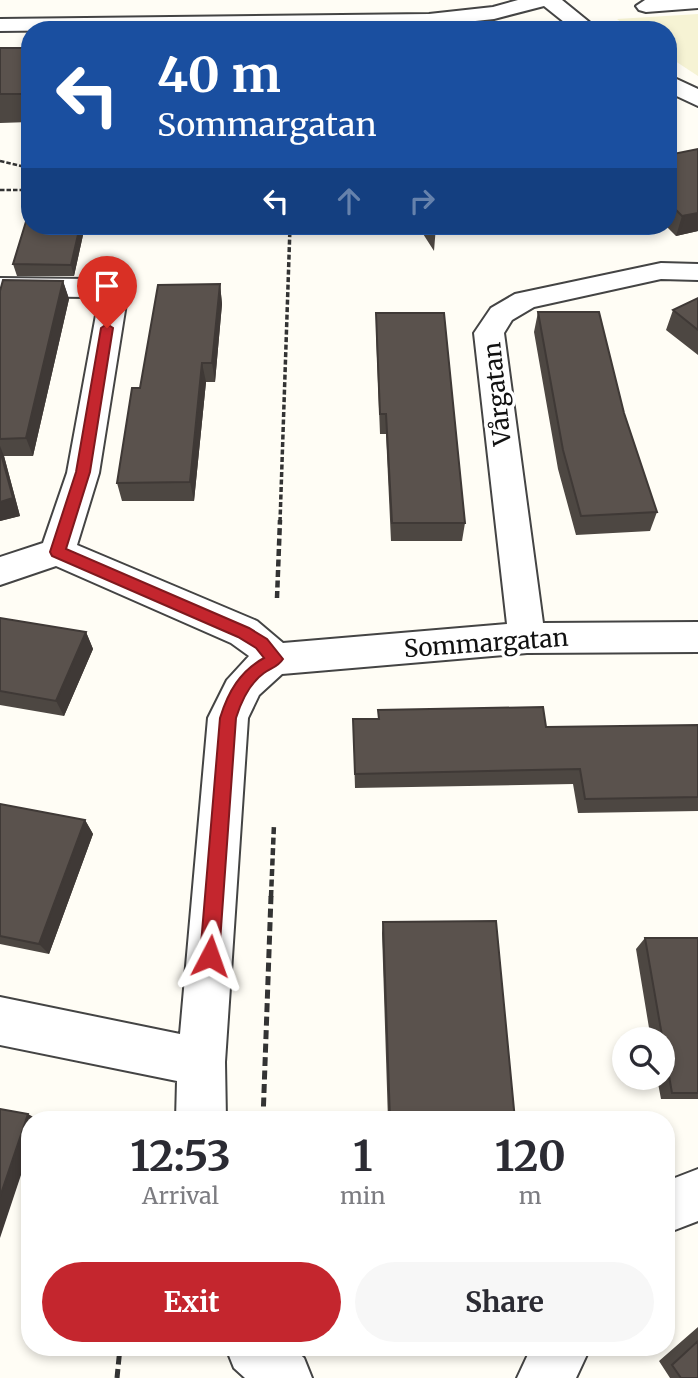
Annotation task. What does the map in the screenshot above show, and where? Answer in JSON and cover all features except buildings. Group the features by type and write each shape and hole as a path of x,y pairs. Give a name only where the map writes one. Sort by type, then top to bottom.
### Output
{"street":[{"path":"407,21 494,13 542,0"},
{"path":"549,0 576,21"},
{"path":"646,6 698,2"},
{"path":"0,24 21,24"},
{"path":"677,87 698,99"},
{"name":"Vårgatan","path":"527,638 489,333 500,314 525,300 661,271 698,272"},
{"path":"0,287 88,288 104,293 111,304 83,472 58,552"},
{"path":"0,571 58,552 244,632 261,643 275,659 256,670 245,683 234,698 228,718 201,1062 201,1111"},
{"name":"Sommargatan","path":"275,659 527,638 698,637"},
{"path":"0,1021 201,1062"},
{"path":"675,1204 698,1195"},
{"path":"262,1356 285,1378"},
{"path":"545,1378 557,1356"}],"path":[{"path":"0,161 21,166"},
{"path":"0,190 21,190"},
{"path":"275,659 290,235"},
{"path":"263,1111 274,817"},
{"path":"117,1378 119,1356"}],"shaded area":[{"path":"698,14 698,76 677,62 677,21 617,19"}],"route":[{"path":"107,328 83,472 58,552 244,632 261,643 275,659 256,670 245,683 234,698 228,718 210,956"}]}
